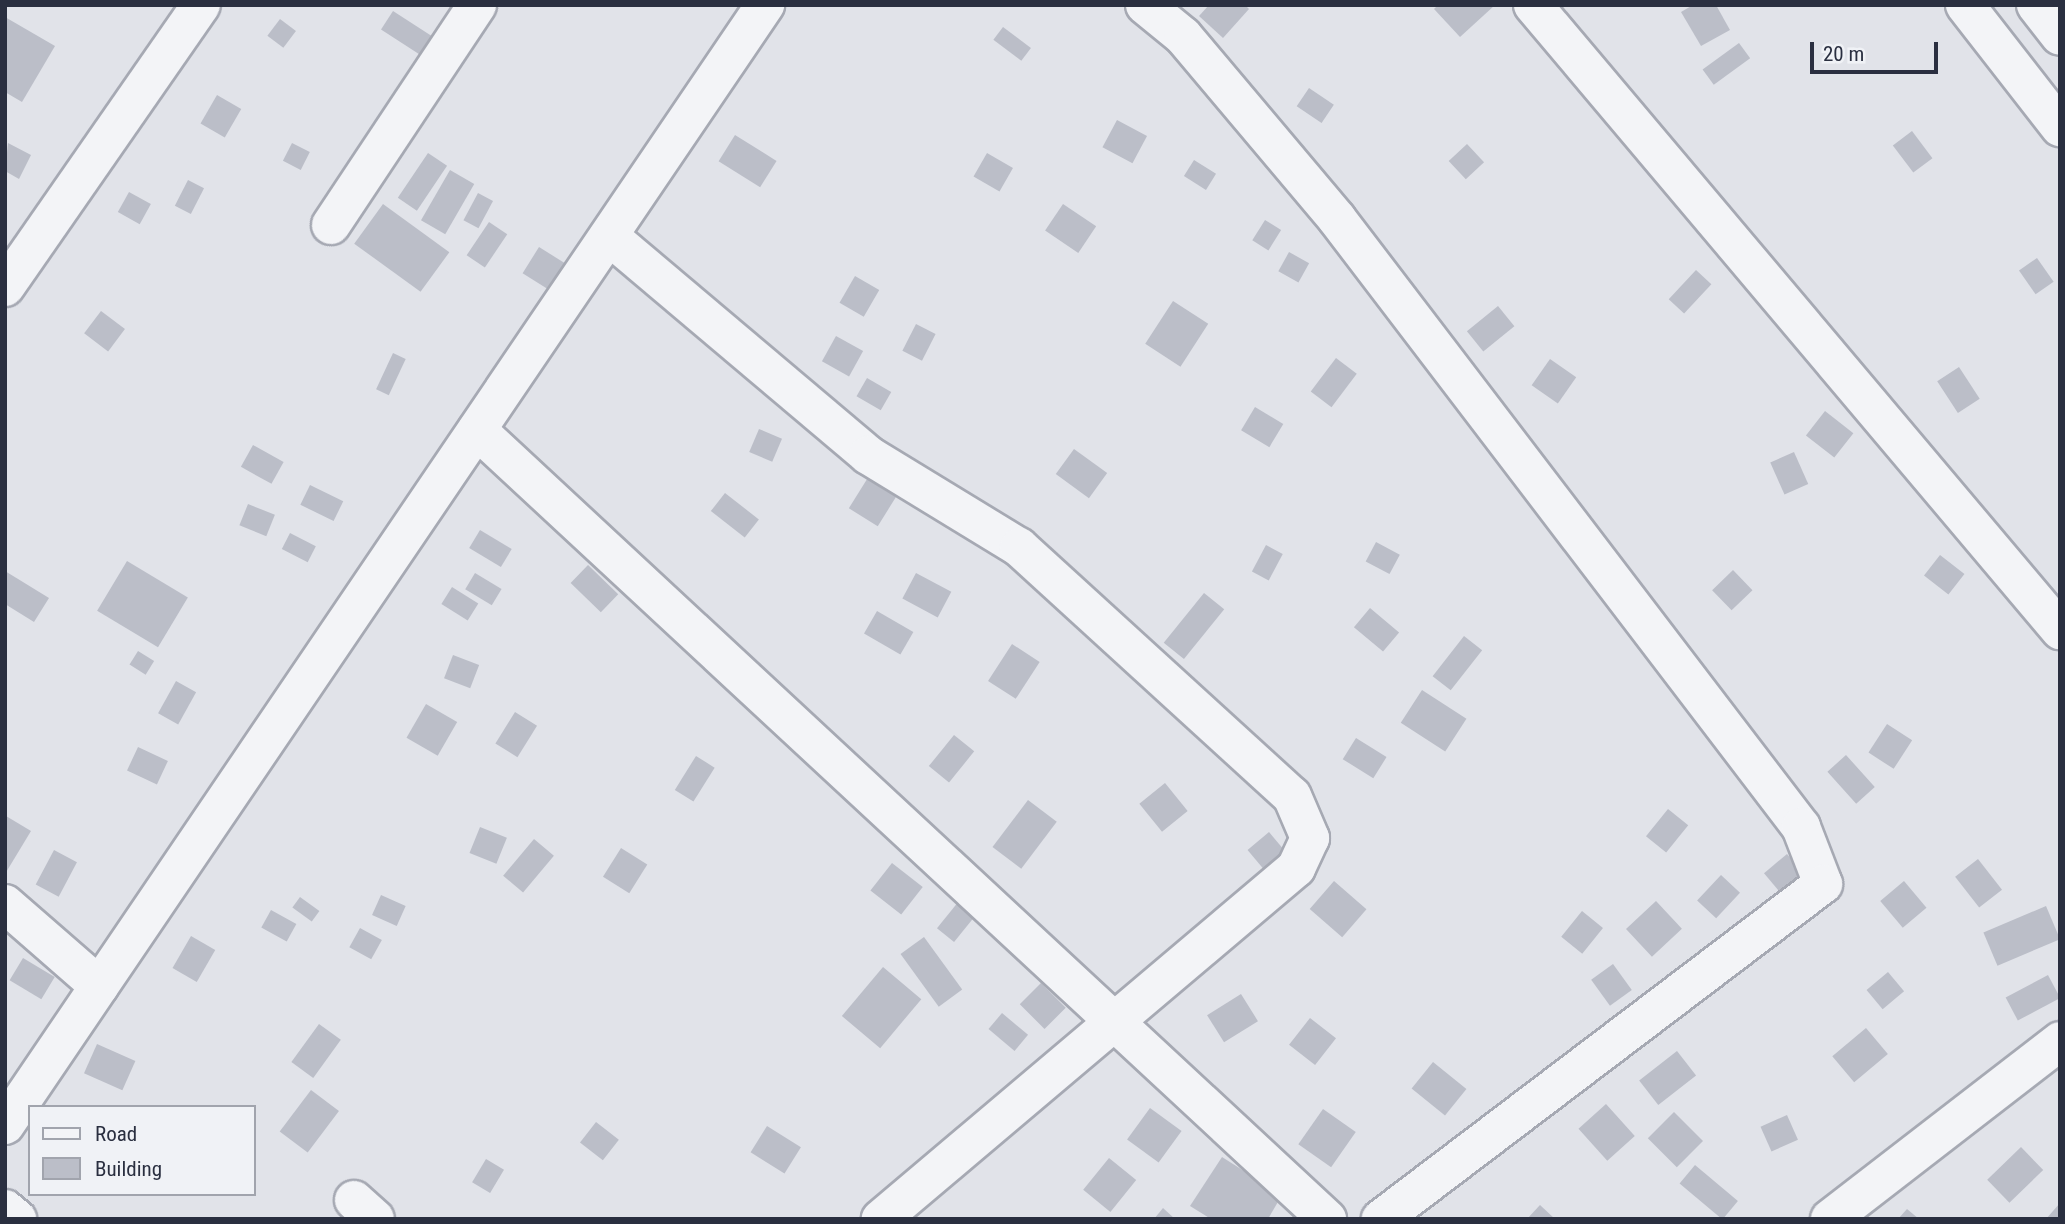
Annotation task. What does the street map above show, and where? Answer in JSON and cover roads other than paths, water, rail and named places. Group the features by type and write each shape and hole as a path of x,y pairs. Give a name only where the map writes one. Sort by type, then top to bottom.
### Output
{"street":[{"path":"5,287 201,5"},
{"path":"331,225 477,5"},
{"path":"5,1125 765,5"},
{"path":"1145,5 1183,36 1337,219 1801,827 1824,884 1381,1219"},
{"path":"1533,5 2060,631"},
{"path":"1965,5 2060,127"},
{"path":"2036,5 2060,36"},
{"path":"609,236 868,455 1019,547 1292,796 1310,838 1296,869 1119,1023 881,1219"},
{"path":"477,430 1119,1023 1327,1219"},
{"path":"5,904 99,986"},
{"path":"1830,1219 2060,1041"},
{"path":"5,1209 17,1219"}]}
